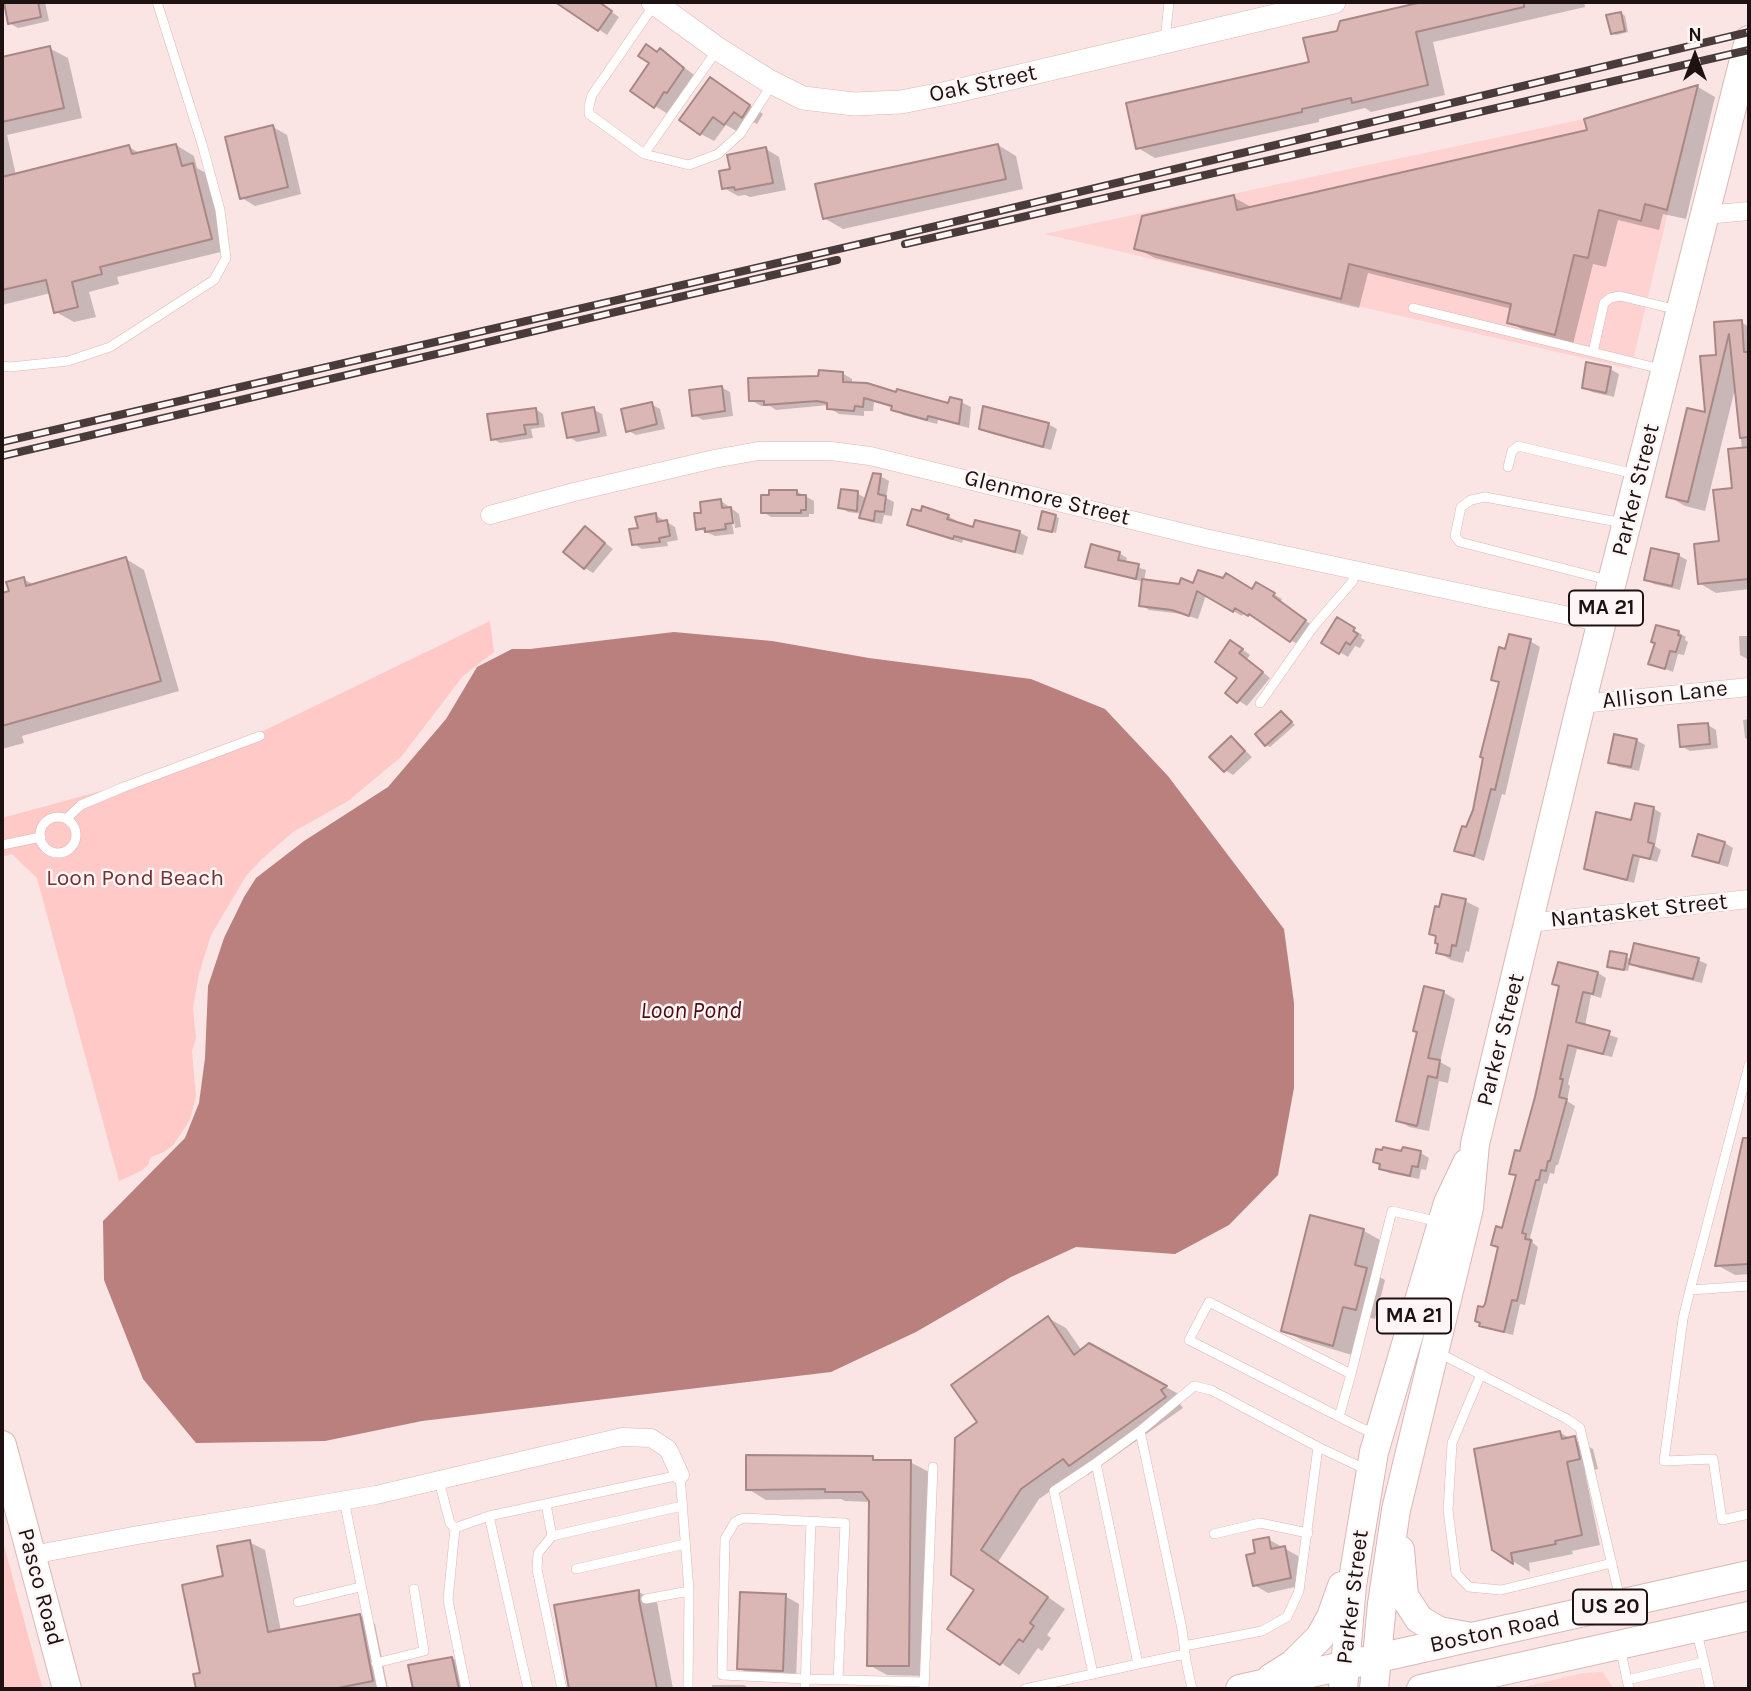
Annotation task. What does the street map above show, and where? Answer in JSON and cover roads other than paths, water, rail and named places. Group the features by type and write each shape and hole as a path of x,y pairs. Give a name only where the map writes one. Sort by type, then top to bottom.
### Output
{"main road":[{"name":"Parker Street","path":"1374,1689 1383,1593 1396,1510 1469,1208 1475,1144 1581,704 1749,40"},
{"name":"Parker Street","path":"1344,1678 1352,1585 1379,1434 1442,1223 1475,1144"},
{"name":"Pasco Road","path":"2,1445 67,1689"},
{"path":"1239,1689 1280,1673 1306,1653 1320,1637 1337,1602 1369,1481"},
{"path":"1396,1510 1405,1596 1419,1619 1449,1635 1482,1635"},
{"name":"Boston Road","path":"1239,1689 1344,1678 1376,1659 1749,1575"},
{"name":"Boston Road","path":"1421,1689 1749,1616"},
{"path":"1469,1689 1524,1666"}],"street":[{"name":"Oak Street","path":"654,3 718,49 803,98 854,104 901,102 952,92 1165,43 1276,9 1334,2"},
{"path":"1705,215 1749,211"},
{"name":"Glenmore Street","path":"490,514 714,459 758,452 831,452 870,456 1205,538 1602,623"},
{"name":"Allison Lane","path":"1581,704 1749,687"},
{"name":"Nantasket Street","path":"1529,923 1749,899"},
{"path":"32,1555 344,1500 439,1481 622,1437 651,1438 668,1448 680,1475"}],"lane":[{"path":"2,366 68,361 110,347 214,279 226,258 220,210 158,2"},
{"path":"1165,43 1169,2"},
{"path":"654,3 592,95 589,106 589,114 644,154 689,165 718,155 740,134 773,82"},
{"path":"644,154 718,49"},
{"path":"1593,352 1605,303 1610,298 1619,296 1681,311"},
{"path":"1413,308 1666,370"},
{"path":"1508,467 1512,451 1518,446 1640,475"},
{"path":"1613,581 1460,542 1455,536 1461,507 1471,500 1485,497 1628,523"},
{"path":"1260,703 1314,626 1352,582 1357,570"},
{"path":"66,819 81,805 124,786 260,736"},
{"path":"60,817 66,819 75,827 76,839 70,849 53,853 43,846 41,829 49,820 60,817"},
{"path":"2,845 40,837"},
{"path":"1749,1065 1682,1319 1664,1461 1713,1459 1722,1520 1749,1514"},
{"path":"1339,1418 1392,1211 1442,1223"},
{"path":"1690,1290 1749,1286"},
{"path":"1351,1374 1209,1302 1189,1340 1339,1418 1379,1434"},
{"path":"1434,1350 1580,1428 1621,1604"},
{"path":"1481,1374 1452,1443 1448,1510 1456,1573 1469,1587 1500,1590 1612,1563"},
{"path":"1093,1674 1054,1492 1140,1431 1194,1386 1211,1390 1318,1447 1369,1481"},
{"path":"1140,1431 1192,1689"},
{"path":"1025,1689 1138,1664 1262,1632 1287,1617 1299,1591 1318,1447"},
{"path":"1096,1463 1138,1664"},
{"path":"836,1683 845,1523 743,1518 729,1529 725,1552 722,1675 805,1684 924,1686 933,1467"},
{"path":"455,1528 489,1516 680,1475 689,1591 688,1689"},
{"path":"439,1481 450,1523 455,1528"},
{"path":"344,1500 382,1689"},
{"path":"546,1504 552,1536"},
{"path":"562,1689 537,1569 538,1553 552,1536 682,1506"},
{"path":"489,1516 528,1689"},
{"path":"805,1684 811,1522"},
{"path":"1214,1534 1260,1523 1308,1533"},
{"path":"455,1528 448,1600 466,1689"},
{"path":"576,1569 685,1544"},
{"path":"298,1602 360,1587"},
{"path":"376,1663 424,1651 414,1589"},
{"path":"646,1600 689,1591"},
{"path":"1696,1628 1710,1689"},
{"path":"1619,1645 1628,1684 1704,1662"}],"water":[{"name":"Loon Pond","path":"674,632 772,641 869,658 1031,679 1105,709 1168,776 1284,929 1294,1003 1294,1088 1278,1175 1229,1225 1175,1254 1076,1247 1011,1277 916,1332 831,1372 422,1421 325,1441 196,1443 143,1379 104,1280 103,1221 185,1138 199,1103 205,1058 208,986 224,938 244,897 256,878 304,841 388,787 446,719 477,667 512,649"}],"railway":[{"path":"2,442 886,238 1749,32"},
{"path":"905,244 1749,50"},
{"path":"2,456 837,260"}],"park label":[{"name":"Loon Pond Beach","path":"135,878"}]}
